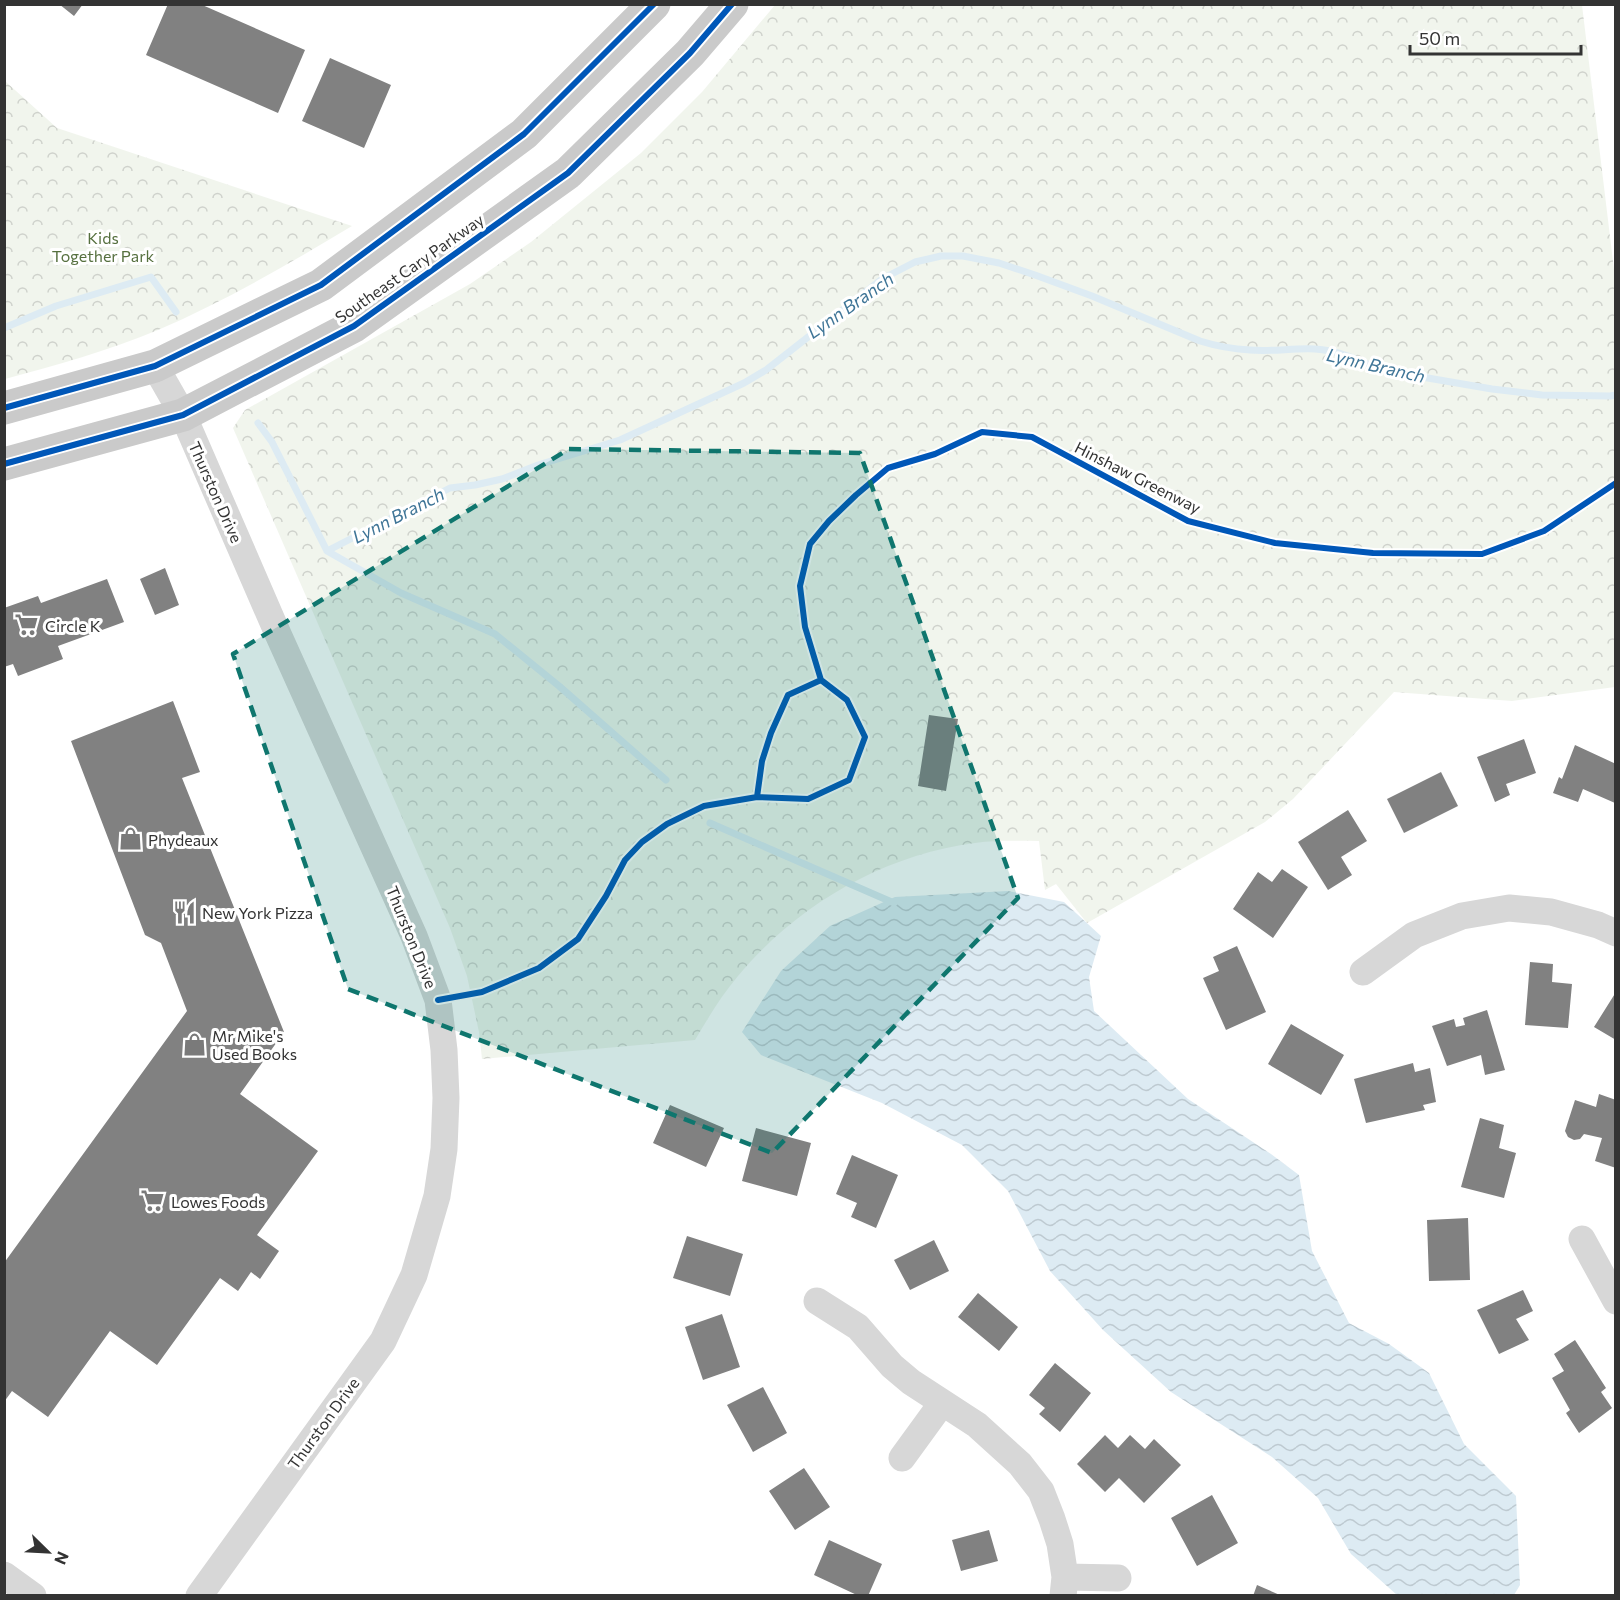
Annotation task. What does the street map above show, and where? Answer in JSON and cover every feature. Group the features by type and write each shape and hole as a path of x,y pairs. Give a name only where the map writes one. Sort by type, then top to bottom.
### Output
{"main road":[{"path":"4,408 155,366 321,285 524,134 654,4"},
{"name":"Southeast Cary Parkway","path":"4,464 183,415 354,326 568,173 690,53 732,4"}],"street":[{"name":"Thurston Drive","path":"155,366 183,415 278,634 414,936 438,1000 444,1050 446,1098 444,1149 437,1196 414,1275 387,1331 199,1596"},
{"path":"1363,972 1414,935 1462,916 1509,908 1551,912 1598,925 1616,933"},
{"path":"1582,1239 1616,1301"},
{"path":"817,1301 858,1327 892,1366 905,1377 976,1425 1020,1464 1041,1491 1052,1519 1060,1544 1064,1586 1118,1578"},
{"path":"902,1458 942,1402"},
{"path":"4,1575 33,1596"}],"highlighted area":[{"path":"569,449 860,453 1018,898 772,1153 348,989 233,654"}],"green space":[{"path":"775,5 1582,5 1616,286 1615,687 1512,701 1394,692 1293,799 1265,822 1087,923 1056,884 1045,890 1039,841 983,842 941,849 907,859 844,887 787,927 761,950 732,984 695,1040 482,1059 479,1032 467,976 450,928 233,428 245,410 470,284 531,242 641,153 702,92"},
{"name":"Kids Together Park","path":"5,81 57,128 352,226 208,307 158,330 101,351 5,379"}],"water":[{"path":"1008,891 1064,902 1101,936 1089,977 1094,1011 1188,1099 1299,1175 1312,1251 1349,1323 1389,1344 1429,1373 1464,1444 1516,1496 1520,1585 1514,1595 1397,1595 1351,1554 1318,1498 1272,1457 1171,1392 1103,1330 1050,1271 1008,1191 962,1145 882,1103 761,1055 742,1032 781,971 830,926 895,897"}],"building":[{"path":"59,4 83,4 74,16"},
{"path":"168,4 200,4 305,50 278,113 146,55"},
{"path":"330,58 391,85 364,148 302,121"},
{"path":"165,568 179,605 155,615 140,579"},
{"path":"107,579 124,622 58,646 63,659 18,676 13,664 4,667 4,608 38,596 41,603"},
{"path":"173,701 200,772 182,778 284,1032 240,1094 318,1151 257,1235 279,1251 260,1279 251,1272 238,1291 220,1278 157,1365 110,1331 48,1417 12,1391 4,1402 4,1263 187,1011 161,943 145,935 71,741"},
{"path":"929,715 958,719 946,791 918,786"},
{"path":"1524,739 1536,773 1506,784 1510,795 1495,802 1477,757"},
{"path":"1575,745 1616,764 1615,803 1583,789 1578,802 1553,793 1559,777 1562,779"},
{"path":"1441,772 1458,806 1404,833 1387,799"},
{"path":"1348,810 1367,841 1341,857 1352,875 1328,890 1298,842"},
{"path":"1282,869 1308,887 1273,938 1233,909 1258,872 1272,882"},
{"path":"1237,946 1266,1012 1226,1030 1203,978 1219,971 1213,957"},
{"path":"1530,962 1553,964 1552,982 1572,984 1568,1028 1525,1025"},
{"path":"1616,992 1616,1040 1594,1027"},
{"path":"1487,1010 1505,1070 1485,1075 1481,1055 1447,1066 1432,1026 1454,1019 1456,1027 1465,1025 1463,1018"},
{"path":"1291,1024 1344,1055 1321,1095 1268,1064"},
{"path":"1413,1063 1415,1072 1430,1068 1436,1102 1423,1105 1425,1110 1366,1123 1354,1079"},
{"path":"1599,1094 1616,1100 1616,1168 1595,1161 1602,1138 1584,1134 1580,1139 1574,1140 1568,1137 1565,1131 1575,1100 1596,1107"},
{"path":"670,1105 724,1128 706,1167 653,1143"},
{"path":"1480,1118 1504,1125 1499,1148 1516,1153 1504,1198 1461,1187"},
{"path":"756,1128 811,1143 797,1196 742,1181"},
{"path":"852,1155 898,1175 876,1228 851,1217 857,1203 836,1194"},
{"path":"1468,1218 1470,1280 1429,1281 1427,1220"},
{"path":"687,1236 743,1254 730,1296 673,1278"},
{"path":"934,1240 949,1271 910,1290 894,1260"},
{"path":"1523,1290 1533,1311 1516,1319 1529,1340 1499,1354 1477,1310"},
{"path":"978,1293 1018,1327 999,1351 958,1317"},
{"path":"722,1314 740,1367 703,1380 685,1327"},
{"path":"1575,1340 1606,1388 1601,1392 1612,1408 1579,1433 1566,1413 1570,1410 1552,1378 1564,1371 1554,1354"},
{"path":"1055,1363 1091,1393 1060,1432 1039,1414 1045,1408 1029,1395"},
{"path":"763,1387 787,1433 753,1452 727,1405"},
{"path":"1105,1435 1118,1448 1130,1435 1145,1449 1154,1439 1181,1465 1144,1503 1119,1478 1105,1492 1077,1464"},
{"path":"804,1468 830,1507 795,1530 769,1491"},
{"path":"1212,1495 1238,1543 1197,1566 1171,1518"},
{"path":"989,1530 998,1561 961,1571 952,1540"},
{"path":"829,1540 882,1564 868,1596 859,1596 814,1575"},
{"path":"1257,1585 1282,1596 1253,1596"}],"waterway":[{"name":"Lynn Branch","path":"327,551 450,488 502,479 538,465 620,440 744,383 766,370 882,279 915,262 941,256 963,256 999,263 1092,296 1200,341 1218,346 1258,350 1332,351 1381,370 1492,389 1542,395 1616,395"},
{"name":"Lynn Branch","path":"4,328 56,306 151,277 176,312"},
{"name":"Lynn Branch","path":"258,423 272,442 327,551"},
{"path":"327,551 401,593 495,634 559,686 666,780"},
{"path":"710,823 894,903"}],"cycle path":[{"path":"4,408 155,366 321,285 524,134 654,4"},
{"path":"4,464 183,415 354,326 568,173 690,53 732,4"},
{"name":"Hinshaw Greenway","path":"821,680 805,627 800,586 810,544 829,521 888,468 935,454 982,432 1032,437 1188,521 1275,543 1373,553 1482,554 1544,531 1616,483"},
{"path":"438,1000 482,992 539,968 578,939 606,896 625,860 642,842 667,824 704,806 757,797 808,799 849,780 865,737 847,700 821,680 788,695 771,733 762,761 757,797"}],"place":[{"name":"Circle K","path":"27,625"},
{"name":"Phydeaux","path":"130,839"},
{"name":"New York Pizza","path":"184,912"},
{"name":"Mr Mike's Used Books","path":"194,1044"},
{"name":"Lowes Foods","path":"153,1201"}]}
